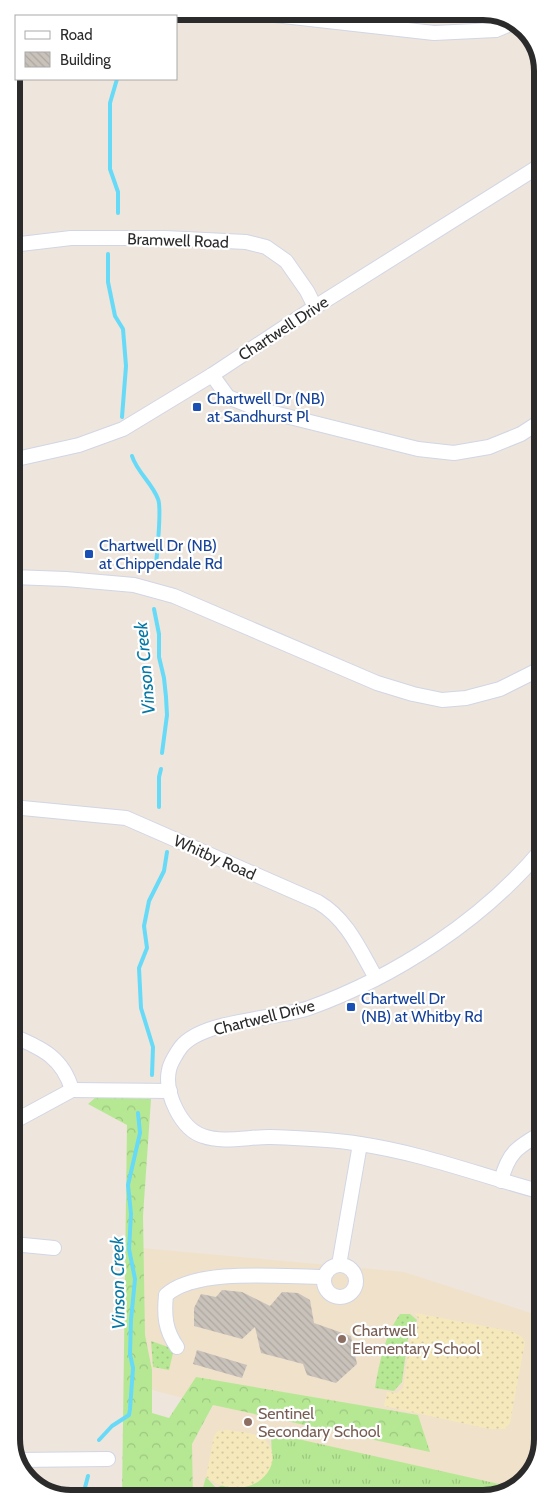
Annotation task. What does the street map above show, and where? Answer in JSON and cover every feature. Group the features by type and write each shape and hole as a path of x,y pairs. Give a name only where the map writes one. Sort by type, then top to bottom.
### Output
{"street":[{"path":"319,20 434,33 496,30 506,26"},
{"name":"Chartwell Drive","path":"20,458 79,445 123,429 212,376 315,307 534,169"},
{"name":"Bramwell Road","path":"20,244 71,238 165,238 246,242 266,247 286,261 307,291 315,307"},
{"path":"212,376 228,397 258,409 418,449 454,453 488,447 521,434 534,426"},
{"path":"20,577 134,585 174,596 377,683 413,694 442,700 466,698 500,689 534,672"},
{"name":"Whitby Road","path":"20,808 126,818 318,902 332,910 343,922 376,978"},
{"name":"Chartwell Drive","path":"534,858 475,916 376,978 307,1009 210,1029 182,1046 169,1070 170,1091 179,1114 189,1128 204,1137 289,1138 360,1144 418,1156 534,1190"},
{"path":"20,1039 46,1050 55,1057 66,1073 72,1090"},
{"path":"20,1118 72,1090 170,1091"},
{"path":"501,1181 505,1163 510,1154 534,1138"},
{"path":"339,1265 360,1144"},
{"path":"20,1245 54,1248"},
{"path":"339,1265 349,1268 355,1276 355,1286 348,1294 338,1296 328,1292 324,1277 329,1268 339,1265"},
{"path":"176,1348 168,1333 164,1312 166,1295 174,1288 191,1281 227,1277 324,1277"},
{"path":"25,1460 108,1460"}],"shaded area":[{"name":"Chartwell Elementary School","path":"141,1248 404,1272 534,1314 533,1449 529,1461 519,1475 502,1486 489,1490 193,1490 192,1444 213,1406 141,1387"}],"green space":[{"path":"96,1097 151,1099 143,1216 145,1335 152,1370 152,1413 169,1418 196,1377 418,1415 430,1452 213,1405 192,1444 193,1490 122,1490 127,1125 88,1104"},
{"path":"400,1314 410,1314 417,1320 408,1338 402,1382 394,1391 375,1388 386,1340"},
{"path":"151,1341 174,1349 169,1370 153,1367"},
{"path":"271,1433 504,1485 489,1490 202,1490 206,1477 216,1488 272,1462"}],"sand":[{"path":"415,1313 510,1331 521,1336 525,1342 510,1423 505,1429 489,1429 384,1406 387,1392 397,1393 403,1388 410,1342 419,1320"},
{"path":"228,1430 258,1436 270,1447 273,1458 270,1469 263,1478 252,1485 238,1488 223,1486 206,1477 214,1436 218,1431"}],"building":[{"path":"222,1290 242,1292 270,1306 282,1292 298,1293 310,1300 314,1323 351,1336 357,1364 336,1383 307,1375 303,1364 261,1353 255,1327 242,1339 194,1326 194,1308 201,1294 216,1297"},
{"path":"197,1350 247,1365 242,1378 193,1364"}],"waterway":[{"name":"Vinson Creek","path":"117,80 110,103 110,169 118,192 118,213"},
{"name":"Vinson Creek","path":"108,254 108,282 115,316 123,329 126,366 122,417"},
{"name":"Vinson Creek","path":"132,456 158,499 160,511 156,565"},
{"name":"Vinson Creek","path":"154,609 159,634 159,657 166,697 167,715 162,753"},
{"name":"Vinson Creek","path":"159,807 159,777 161,769"},
{"name":"Vinson Creek","path":"152,1075 153,1047 141,1008 139,968 147,948 144,926 149,901 164,871 167,852"},
{"name":"Vinson Creek","path":"99,1440 112,1426 129,1415 130,1409 133,1368 130,1354 131,1320 135,1279 129,1249 131,1214 128,1185 140,1133 138,1113"},
{"name":"Vinson Creek","path":"84,1490 88,1476"}],"place":[{"name":"Chartwell Dr (NB) at Sandhurst Pl","path":"197,407"},
{"name":"Chartwell Dr (NB) at Chippendale Rd","path":"89,554"},
{"name":"Chartwell Dr (NB) at Whitby Rd","path":"351,1007"},
{"name":"Chartwell Elementary School","path":"342,1339"},
{"name":"Sentinel Secondary School","path":"248,1422"}]}
